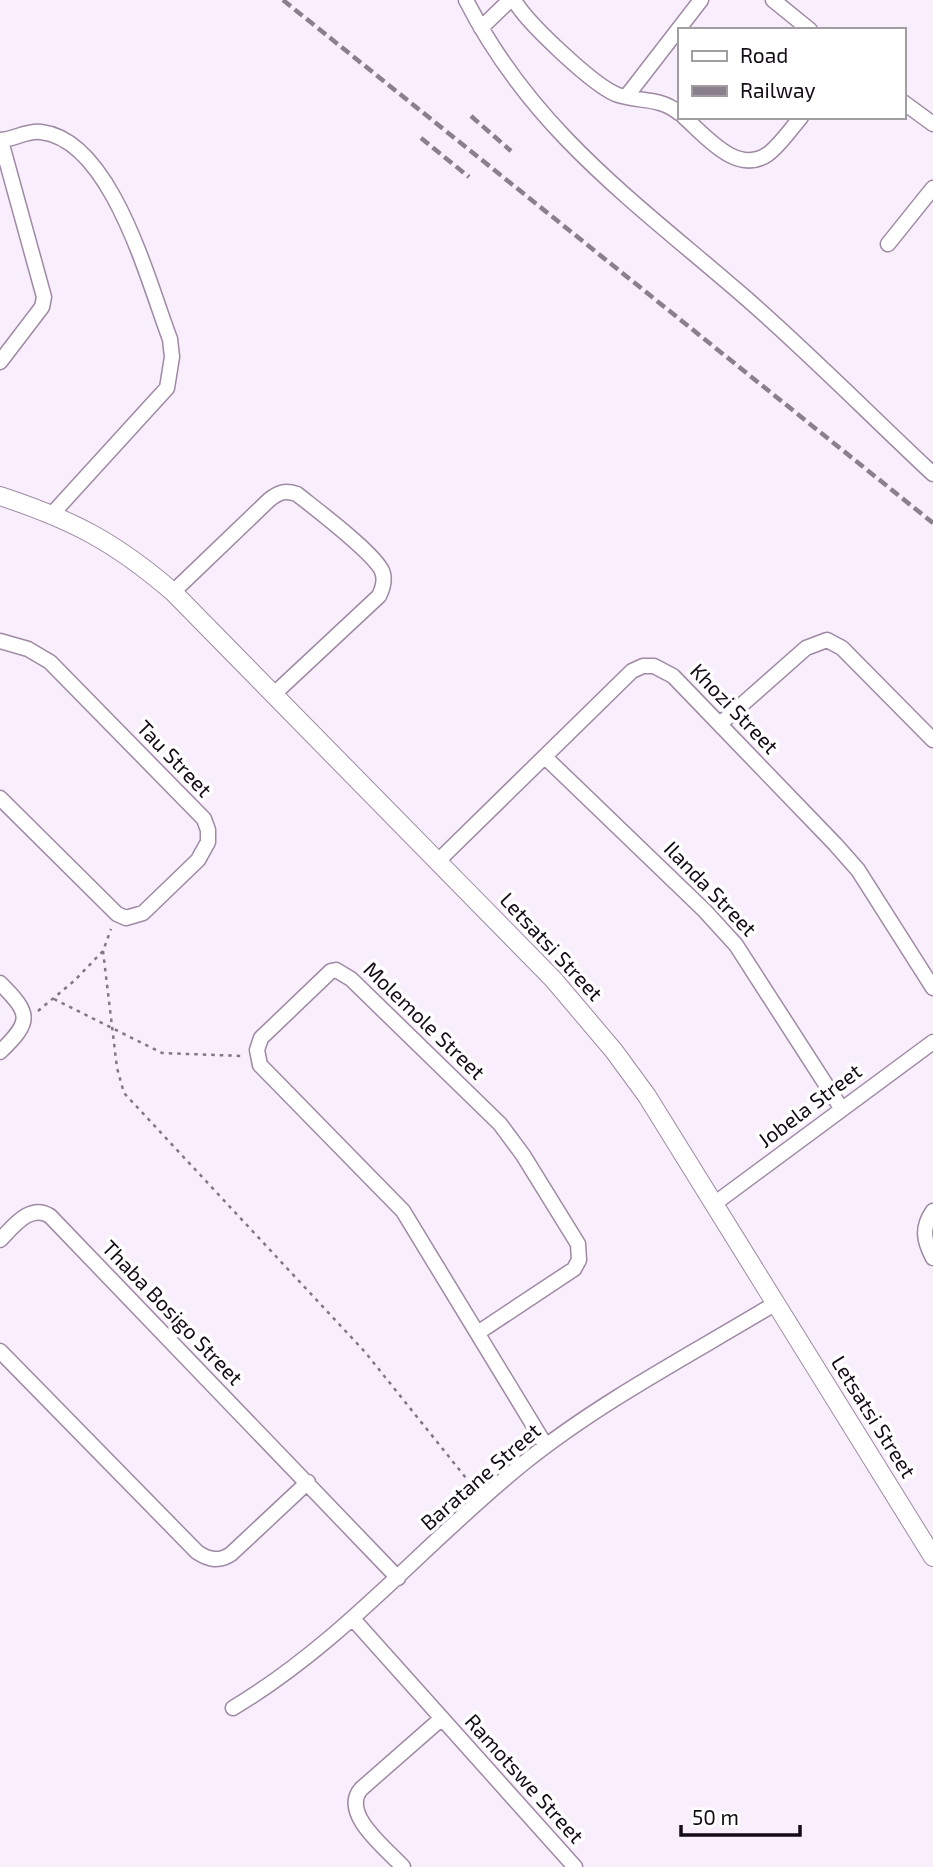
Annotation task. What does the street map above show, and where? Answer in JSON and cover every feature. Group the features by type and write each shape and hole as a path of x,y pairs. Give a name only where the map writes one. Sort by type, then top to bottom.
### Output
{"street":[{"path":"466,0 522,90 574,150 629,201 769,318 933,474"},
{"path":"481,28 512,0 600,86 626,97 661,103 678,112"},
{"path":"679,28 701,0"},
{"path":"773,0 808,28"},
{"path":"626,97 678,30"},
{"path":"905,103 933,124"},
{"path":"686,119 730,156 740,161 767,155 799,119"},
{"path":"0,362 42,307 44,297 0,141 29,132 42,132 68,141 82,153 105,181 121,211 170,339 172,357 167,388 53,513"},
{"path":"888,244 933,188"},
{"path":"173,592 269,500 278,493 288,491 297,494 381,569 383,580 379,596 274,694"},
{"name":"Letsatsi Street","path":"0,496 53,513 96,534 130,556 173,592 438,861 594,1026 647,1096 933,1557"},
{"path":"720,724 806,648 823,640 842,648 933,740"},
{"name":"Tau Street","path":"0,641 28,649 50,662 207,824 207,848 198,860 143,913 126,918 117,914"},
{"name":"Khozi Street","path":"438,861 632,671 643,666 658,667 669,673 720,724 858,870 933,988"},
{"name":"Ilanda Street","path":"545,757 705,911 736,945 841,1108"},
{"path":"0,798 117,914"},
{"name":"Molemole Street","path":"257,1056 257,1046 266,1031 327,974 336,970 351,979 508,1133 574,1238 579,1260 572,1271 479,1332"},
{"path":"0,983 20,1003 24,1013 20,1034 0,1052"},
{"name":"Jobela Street","path":"714,1204 933,1042"},
{"path":"257,1056 266,1073 403,1211 546,1446"},
{"path":"933,1211 926,1225 924,1240 933,1258"},
{"name":"Thaba Bosigo Street","path":"0,1240 30,1213 39,1212 50,1216 309,1482 397,1578"},
{"name":"Baratane Street","path":"233,1708 290,1672 353,1619 482,1498 546,1446 776,1303"},
{"path":"0,1350 197,1552 208,1559 219,1560 231,1554 309,1482"},
{"name":"Ramotswe Street","path":"353,1619 575,1867"},
{"name":"Ramotswe Street","path":"403,1867 357,1815 355,1800 361,1789 442,1718"}],"path":[{"path":"24,1013 37,1012 54,999 103,951 117,914"},
{"path":"103,951 117,1068 124,1093 365,1352 482,1498"},
{"path":"54,999 162,1053 257,1056"}],"railway":[{"path":"283,0 933,523"},
{"path":"471,116 511,151"},
{"path":"421,138 469,177"}]}
